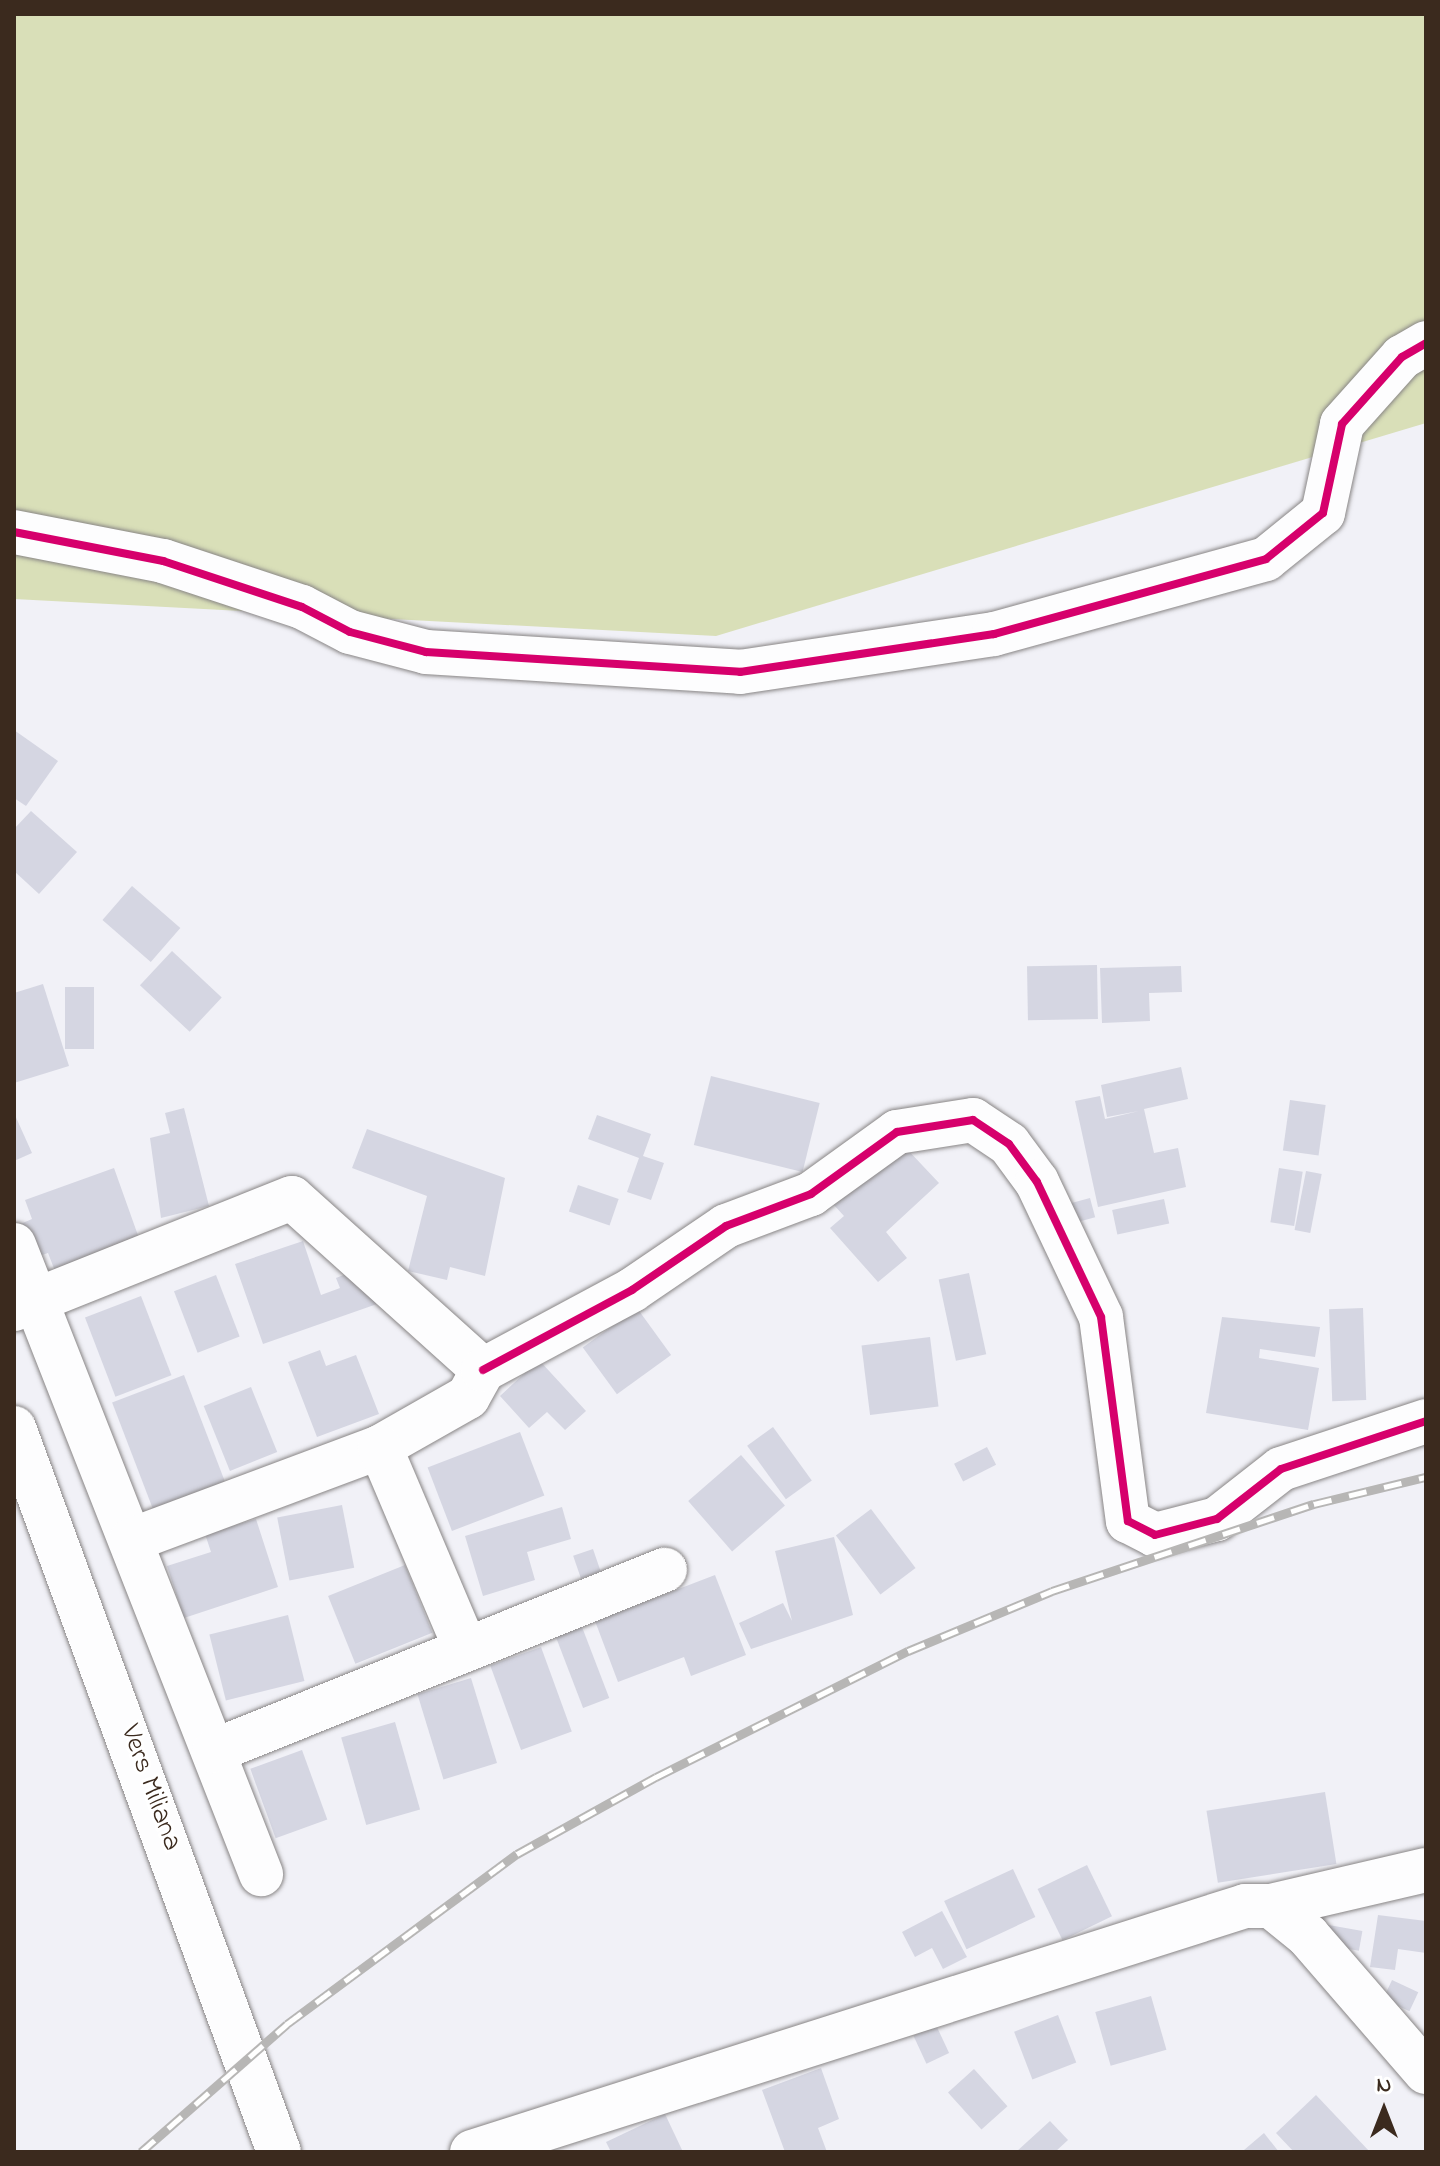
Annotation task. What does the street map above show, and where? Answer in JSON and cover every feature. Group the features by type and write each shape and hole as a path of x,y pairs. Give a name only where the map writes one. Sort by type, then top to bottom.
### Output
{"street":[{"path":"14,532 163,561 302,607 350,632 426,652 740,672 994,634 1266,559 1323,513 1342,424 1402,357 1426,343"},
{"path":"131,1540 380,1447 468,1397 483,1370 632,1290 726,1226 811,1194 897,1132 973,1120 1009,1144 1037,1182 1101,1317 1128,1521 1155,1535 1217,1519 1281,1469 1426,1421"},
{"path":"25,1306 292,1198 483,1370"},
{"path":"14,1245 25,1306 131,1540 261,1874"},
{"name":"Vers Miliana","path":"14,1428 279,2152"},
{"path":"380,1447 466,1650"},
{"path":"214,1751 665,1570"},
{"path":"472,2152 547,2141 1232,1910 1271,1906 1426,1870"},
{"path":"1271,1906 1308,1936 1426,2072"}],"green space":[{"path":"14,14 1426,14 1426,423 716,636 14,599"}],"building":[{"path":"14,730 58,761 26,806 14,798"},
{"path":"31,811 77,852 39,894 14,871 14,829"},
{"path":"132,886 180,928 151,962 102,920"},
{"path":"172,951 222,997 190,1032 140,985"},
{"path":"1097,965 1098,1019 1028,1020 1027,966"},
{"path":"1181,966 1182,992 1149,993 1150,1021 1102,1023 1100,968"},
{"path":"43,984 69,1066 14,1083 14,993"},
{"path":"65,987 94,987 94,1049 65,1049"},
{"path":"1181,1067 1188,1099 1144,1109 1154,1153 1178,1148 1186,1187 1098,1207 1075,1101 1100,1096 1105,1119 1139,1111 1107,1117 1101,1085"},
{"path":"711,1076 820,1103 802,1172 694,1145"},
{"path":"1290,1100 1326,1105 1319,1156 1283,1151"},
{"path":"184,1108 209,1206 161,1218 150,1138 170,1133 165,1113"},
{"path":"14,1113 32,1153 14,1161"},
{"path":"597,1115 651,1134 643,1156 664,1163 651,1200 627,1192 639,1158 588,1139"},
{"path":"367,1129 505,1178 485,1276 450,1267 447,1280 408,1271 427,1196 352,1168"},
{"path":"906,1148 939,1183 886,1232 907,1258 878,1282 830,1228 844,1216 833,1204"},
{"path":"114,1168 140,1241 55,1271 48,1253 30,1259 18,1225 32,1219 25,1200"},
{"path":"1279,1168 1303,1172 1294,1226 1270,1222"},
{"path":"1306,1171 1322,1174 1310,1233 1295,1230"},
{"path":"578,1185 619,1199 610,1225 569,1211"},
{"path":"1090,1198 1095,1217 1072,1224 1067,1204"},
{"path":"1164,1199 1169,1223 1117,1234 1112,1210"},
{"path":"303,1241 321,1295 340,1288 336,1278 364,1267 377,1304 263,1344 235,1264"},
{"path":"969,1273 986,1354 956,1361 939,1279"},
{"path":"216,1275 240,1337 198,1353 174,1291"},
{"path":"141,1296 171,1375 115,1397 85,1318"},
{"path":"637,1308 671,1355 617,1394 583,1347"},
{"path":"1363,1308 1366,1400 1332,1401 1329,1309"},
{"path":"1222,1317 1320,1327 1315,1357 1260,1349 1259,1358 1319,1368 1308,1430 1206,1413"},
{"path":"930,1337 939,1406 870,1415 862,1345"},
{"path":"320,1350 326,1366 356,1355 379,1414 317,1437 288,1362"},
{"path":"539,1360 586,1411 565,1430 547,1412 529,1428 500,1396"},
{"path":"184,1375 226,1483 154,1511 112,1403"},
{"path":"251,1387 277,1452 230,1471 204,1406"},
{"path":"773,1427 812,1480 786,1499 747,1446"},
{"path":"520,1432 544,1495 452,1531 428,1467"},
{"path":"987,1447 996,1465 963,1482 954,1464"},
{"path":"741,1455 785,1506 732,1551 688,1501"},
{"path":"342,1505 354,1568 289,1580 277,1518"},
{"path":"562,1507 571,1539 527,1552 535,1580 483,1596 465,1536"},
{"path":"871,1509 916,1568 880,1595 836,1535"},
{"path":"256,1519 278,1587 184,1618 167,1566 211,1552 205,1534"},
{"path":"834,1537 853,1615 751,1649 739,1623 783,1603 792,1621 775,1551"},
{"path":"593,1549 601,1572 581,1579 573,1556"},
{"path":"405,1565 432,1633 355,1664 328,1596"},
{"path":"715,1575 746,1655 691,1676 684,1657 618,1682 595,1621"},
{"path":"288,1615 304,1681 226,1701 209,1635"},
{"path":"582,1627 609,1698 583,1708 556,1637"},
{"path":"541,1647 572,1732 521,1750 490,1665"},
{"path":"471,1678 497,1763 443,1779 417,1694"},
{"path":"395,1722 420,1809 366,1825 341,1737"},
{"path":"302,1750 327,1820 276,1838 250,1769"},
{"path":"1325,1792 1336,1864 1218,1883 1206,1811"},
{"path":"1087,1865 1112,1916 1063,1940 1038,1889"},
{"path":"1013,1869 1035,1917 967,1949 944,1901"},
{"path":"942,1911 967,1957 943,1969 932,1948 915,1957 902,1932"},
{"path":"1378,1915 1426,1921 1426,1953 1398,1949 1395,1970 1370,1967"},
{"path":"1323,1924 1362,1931 1359,1951 1320,1944"},
{"path":"1392,1980 1418,1992 1409,2011 1383,1999"},
{"path":"1151,1996 1166,2050 1111,2066 1095,2012"},
{"path":"1058,2015 1076,2063 1032,2079 1014,2032"},
{"path":"936,2025 949,2053 926,2064 913,2036"},
{"path":"821,2068 839,2119 818,2128 827,2152 785,2152 762,2090"},
{"path":"974,2069 1007,2106 981,2130 948,2092"},
{"path":"1316,2095 1370,2152 1294,2152 1276,2133"},
{"path":"665,2114 683,2152 611,2152 606,2142"},
{"path":"1050,2121 1068,2140 1055,2152 1016,2152"},
{"path":"1264,2133 1279,2152 1245,2152 1244,2150"}],"railway":[{"path":"141,2152 287,2024 517,1854 656,1777 908,1651 1052,1591 1314,1504 1426,1477"}],"cycle path":[{"path":"14,532 163,561 302,607 350,632 426,652 740,672 994,634 1266,559 1323,513 1342,424 1402,357 1426,343"},
{"path":"483,1370 632,1290 726,1226 811,1194 897,1132 973,1120 1009,1144 1037,1182 1101,1317 1128,1521 1155,1535 1217,1519 1281,1469 1426,1421"}]}
